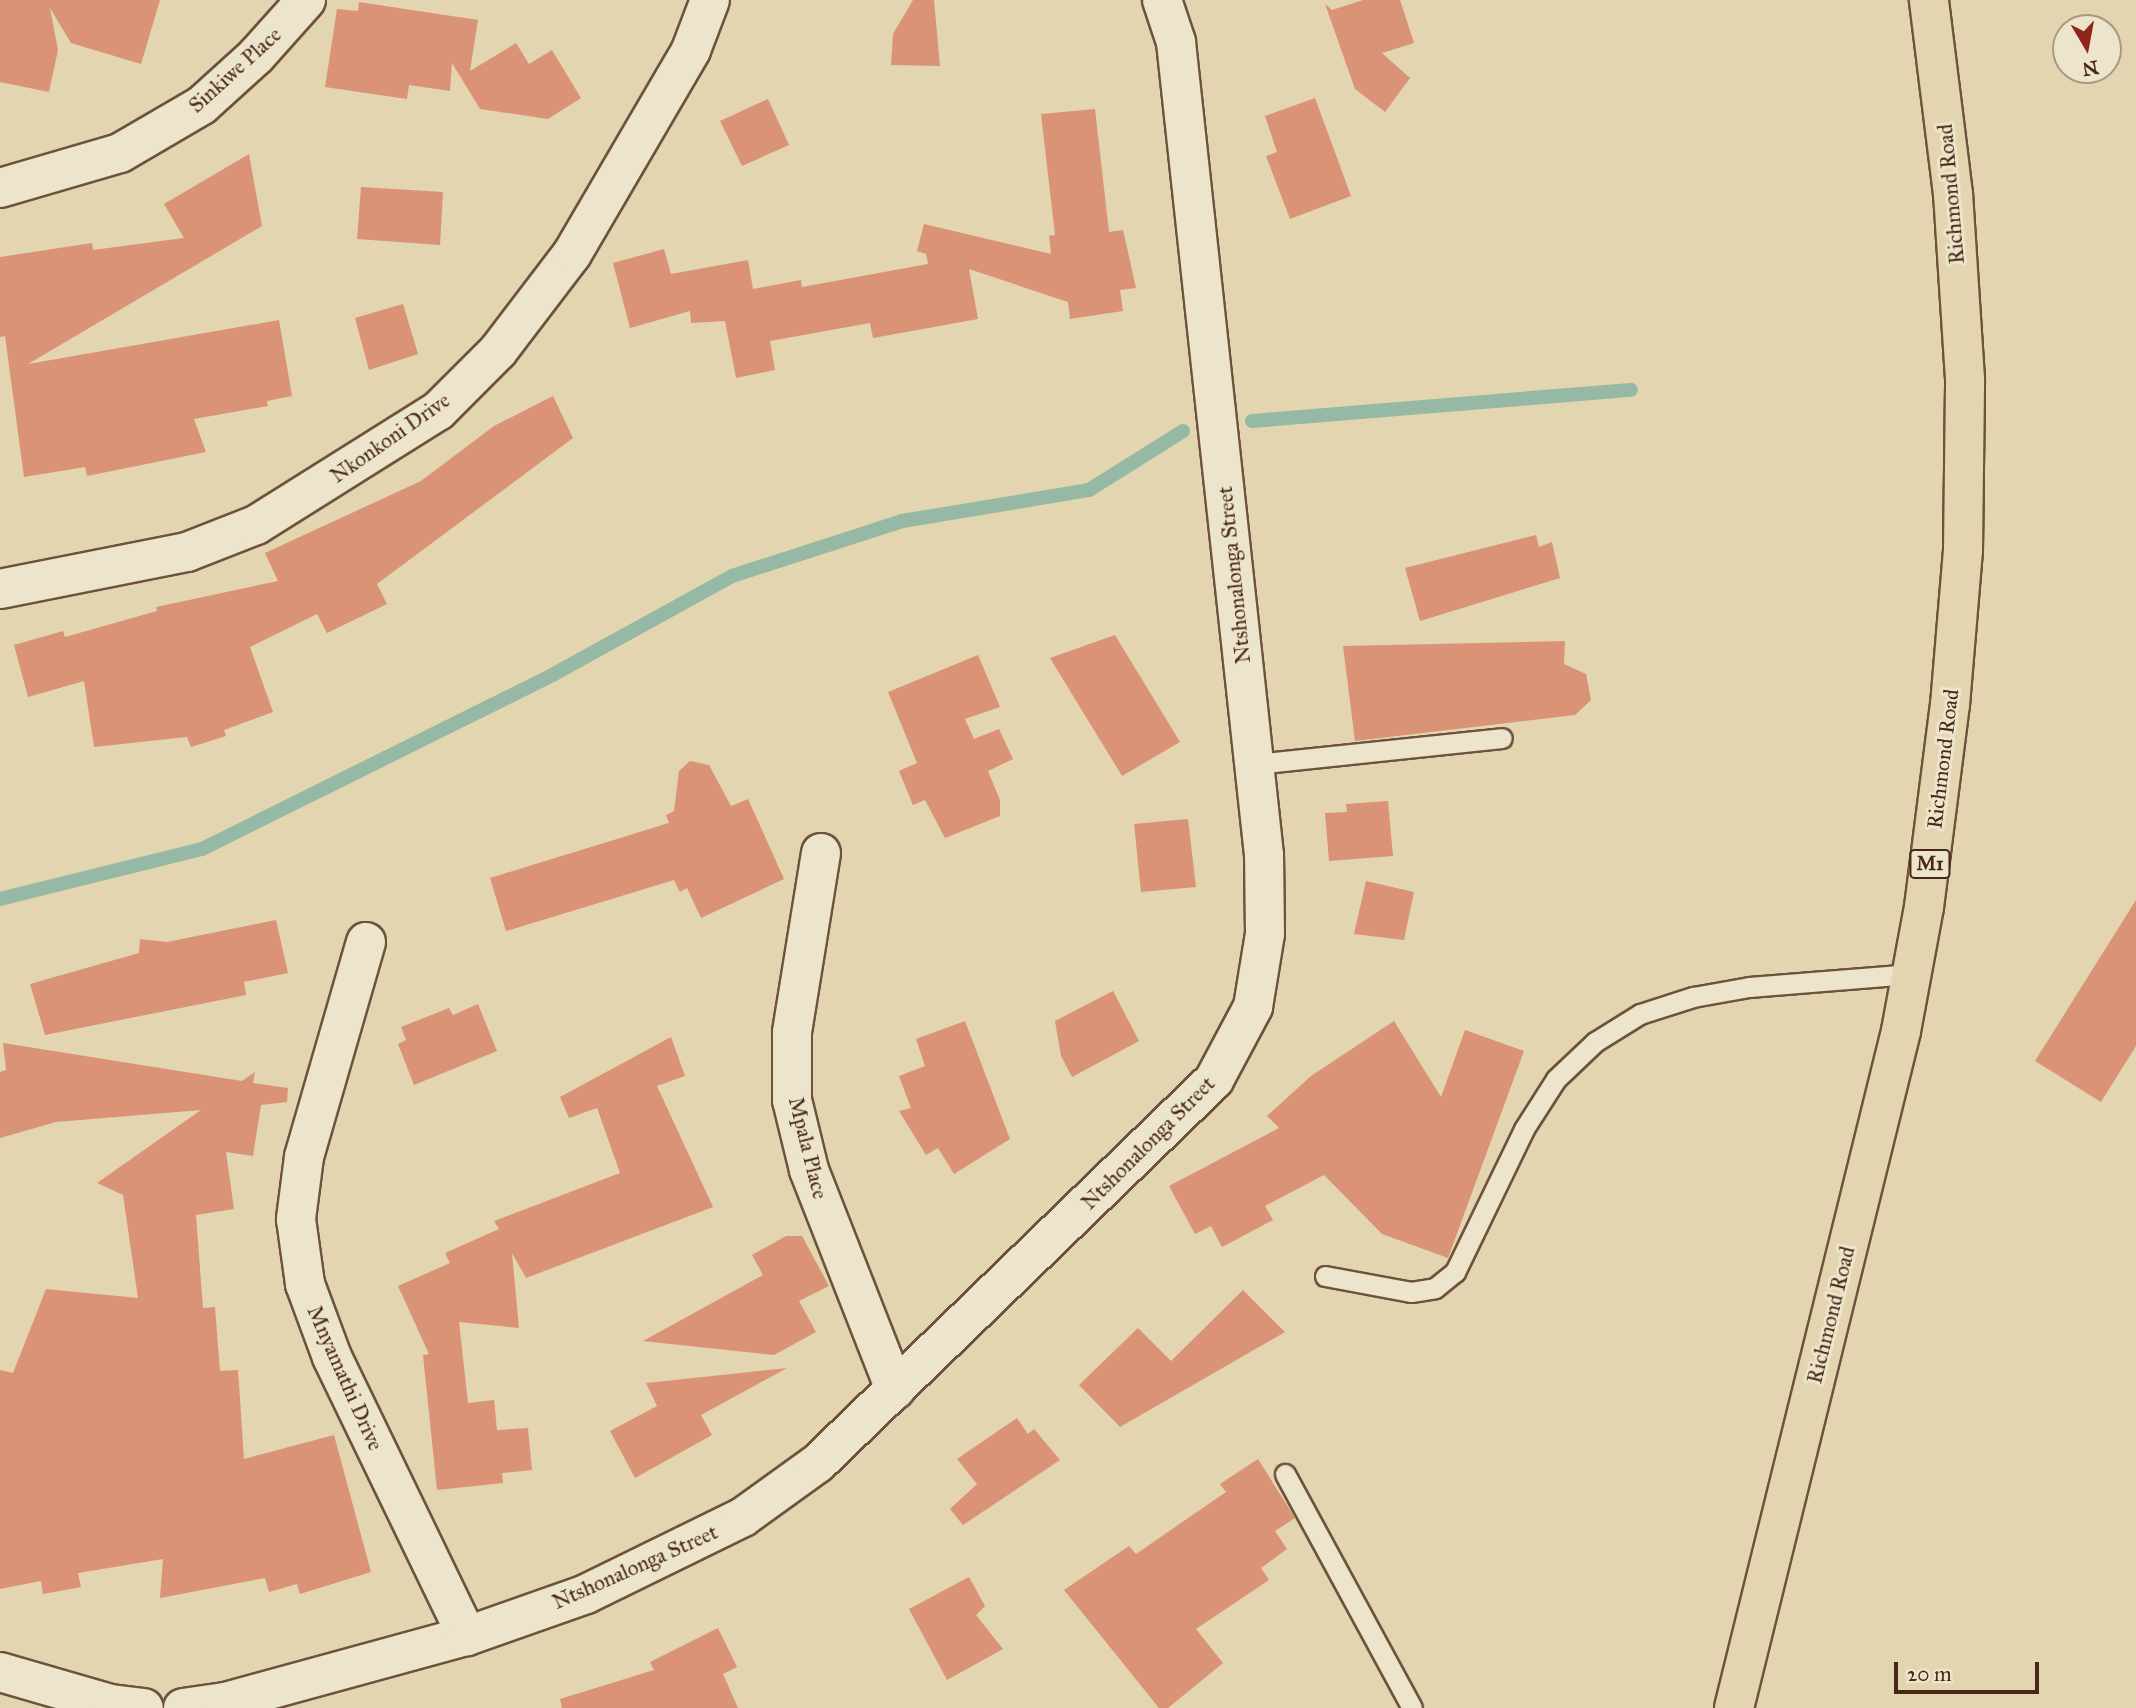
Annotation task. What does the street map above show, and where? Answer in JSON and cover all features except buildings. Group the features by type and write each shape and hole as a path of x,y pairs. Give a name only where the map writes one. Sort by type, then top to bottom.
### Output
{"highway":[{"name":"Richmond Road","path":"1734,1708 1912,974 1950,705 1963,550 1964,366 1953,194 1929,0"}],"street":[{"name":"Sinkiwe Place","path":"0,188 120,153 202,105 256,55 306,0"},
{"name":"Nkonkoni Drive","path":"0,589 187,552 256,525 438,411 498,351 572,254 691,50 710,0"},
{"name":"Ntshonalonga Street","path":"183,1708 224,1705 467,1636 586,1594 743,1517 818,1464 1214,1080 1253,1007 1265,934 1264,855 1176,42 1161,0"},
{"name":"Mpala Place","path":"821,853 792,1033 792,1100 809,1170 895,1390"},
{"name":"Mnyamathi Drive","path":"366,942 304,1157 296,1219 305,1284 332,1357 467,1636"},
{"path":"0,1672 111,1704 144,1708"}],"lane":[{"path":"1255,764 1502,738"},
{"path":"1325,1276 1411,1292 1435,1288 1455,1272 1524,1129 1556,1079 1595,1042 1640,1014 1693,996 1749,987 1912,974"},
{"path":"1285,1474 1412,1708"}],"waterway":[{"path":"1252,421 1631,390"},
{"path":"0,899 202,849 554,674 732,576 902,521 1089,490 1183,431"}]}
